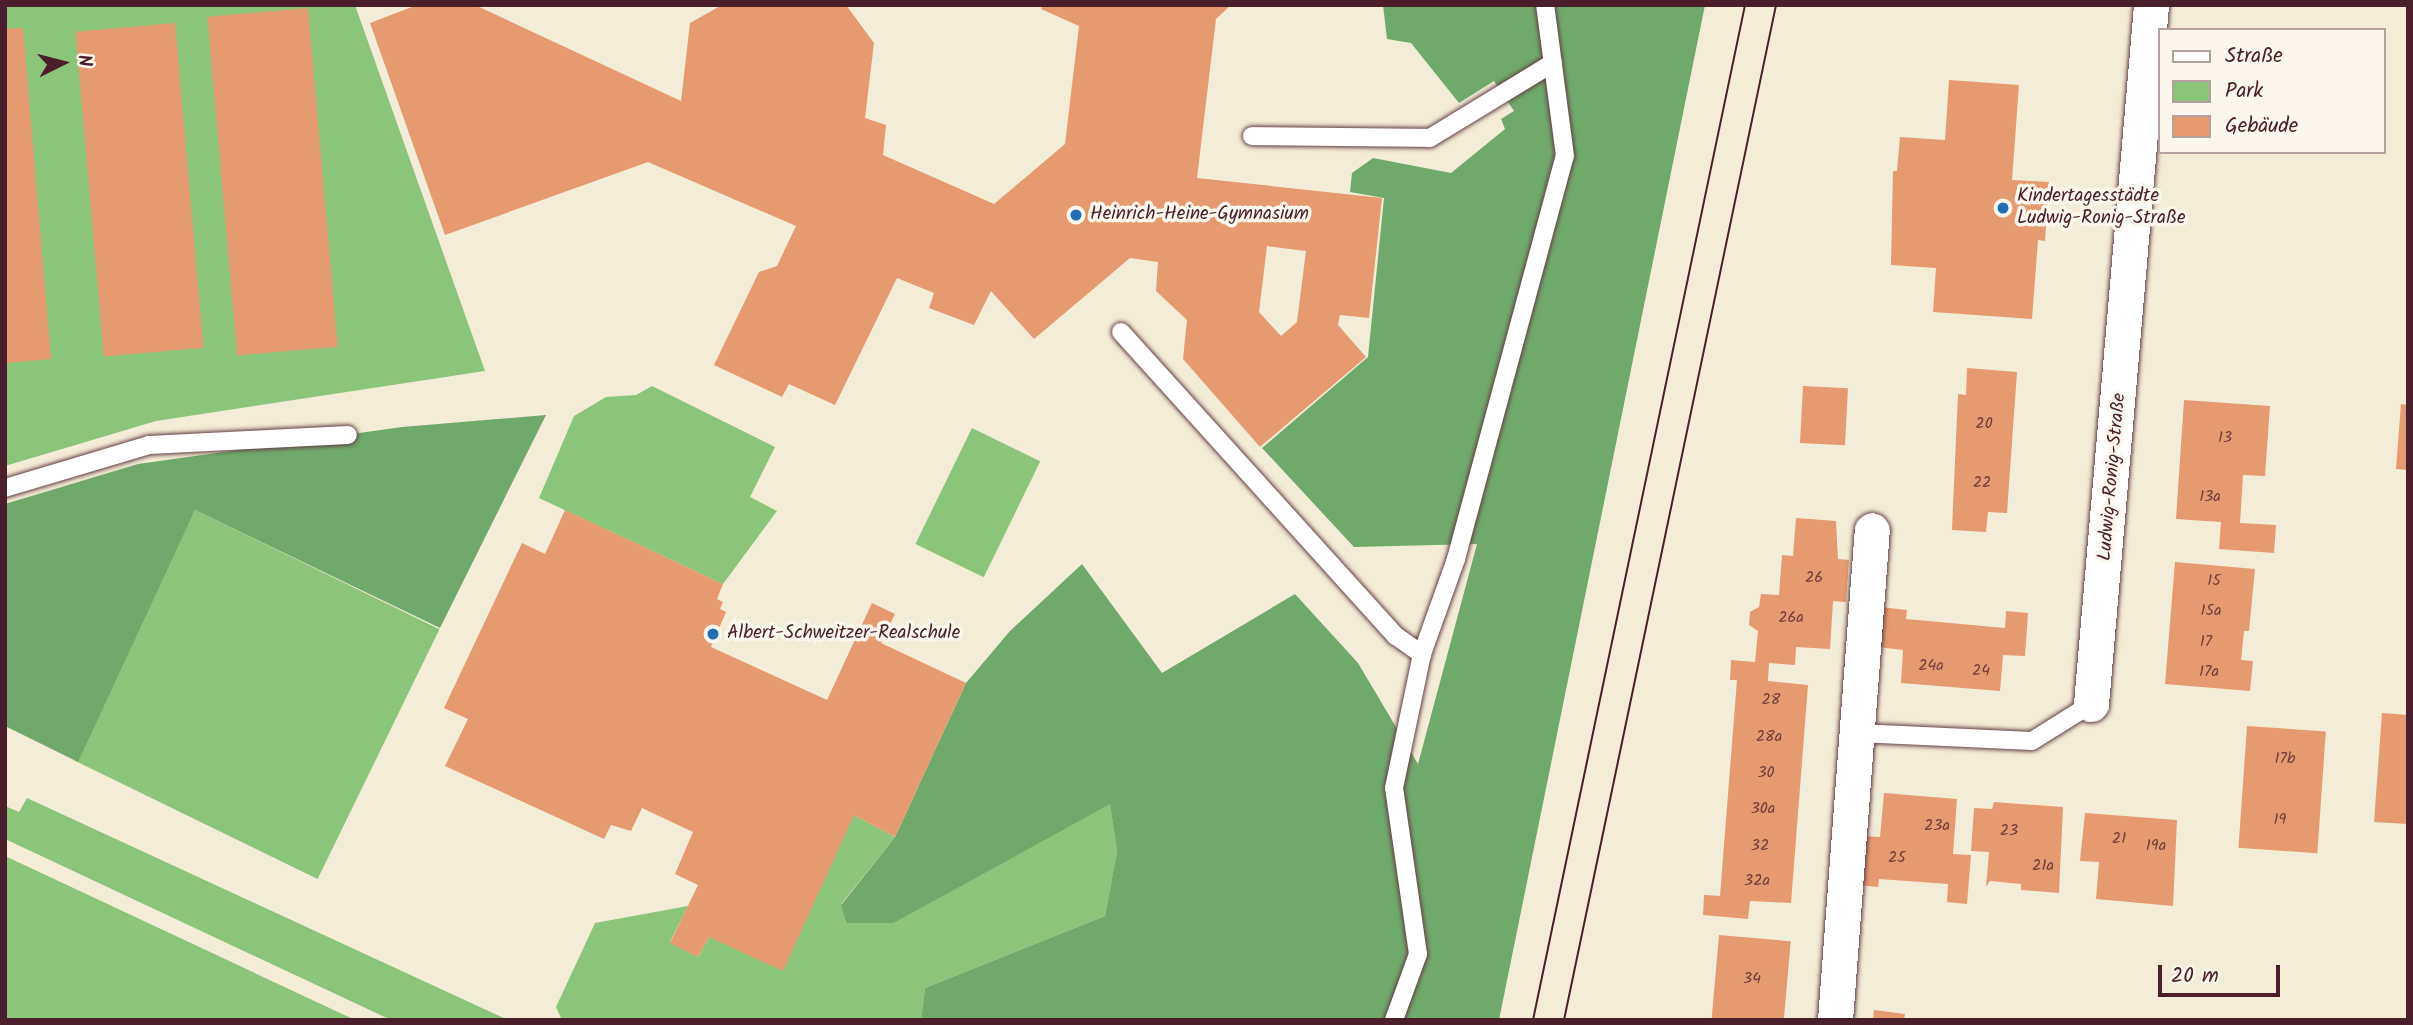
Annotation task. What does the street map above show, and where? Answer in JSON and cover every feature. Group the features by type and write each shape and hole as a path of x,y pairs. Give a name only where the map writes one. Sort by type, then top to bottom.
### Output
{"street":[{"name":"Ludwig-Ronig-Straße","path":"2091,704 2153,50 2151,5"},
{"path":"1835,1020 1872,530"}],"lane":[{"path":"1394,1020 1418,954 1395,788 1422,654 1456,559 1565,156 1545,5"},
{"path":"1252,136 1430,138 1553,62"},
{"path":"1121,332 1396,636 1422,654"},
{"path":"5,488 149,445 348,435"},
{"name":"Ludwig-Ronig-Straße","path":"1858,733 2032,741 2091,704"}],"green space":[{"path":"5,5 355,5 485,371 156,421 5,466"},
{"path":"1383,5 1705,5 1499,1020 921,1020 925,988 1105,916 1117,851 1110,804 894,923 846,923 841,905 895,837 966,683 1010,631 1082,564 1162,673 1295,594 1358,663 1418,764 1477,544 1354,547 1262,448 1368,357 1384,198 1350,192 1352,173 1373,158 1451,173 1505,129 1501,119 1514,111 1494,81 1459,103 1411,43 1387,39"},
{"path":"652,386 775,447 750,497 777,511 723,584 539,498 574,416 606,397 636,395"},
{"path":"546,415 440,628 195,510 78,762 5,726 5,504 138,464 402,427"},
{"path":"972,428 1040,461 984,577 915,544"},
{"path":"195,510 439,629 318,879 73,760"},
{"path":"27,798 508,1020 391,1020 5,839 5,806 19,812"},
{"path":"1110,803 1117,851 1105,916 925,988 921,1020 562,1020 556,1007 595,923 688,906 670,942 698,957 709,937 854,815 895,837 841,904 846,923 894,923"},
{"path":"5,856 355,1020 5,1020"}],"building":[{"name":"Heinrich-Heine-Gymnasium","path":"417,5 475,5 681,101 690,23 722,5 846,5 874,43 865,118 886,125 883,155 994,204 1065,144 1079,26 1041,9 1043,5 1231,5 1216,19 1197,178 1382,198 1369,318 1340,315 1338,325 1366,357 1260,447 1183,359 1187,320 1156,291 1158,262 1130,258 1034,339 991,291 974,325 929,308 934,293 897,278 835,405 789,384 782,397 714,365 759,272 777,266 796,226 648,162 445,235 370,23","holes":["1267,246 1306,251 1297,322 1281,336 1259,312"]},
{"path":"308,8 338,347 237,356 207,17"},
{"path":"175,23 203,348 104,356 75,32"},
{"path":"23,28 51,359 5,363 5,29"},
{"path":"1949,80 2019,85 2012,180 2049,182 2045,241 2038,240 2032,319 1933,312 1936,268 1891,265 1893,171 1897,171 1900,137 1945,140"},
{"path":"1967,368 2017,372 2007,513 1988,512 1986,532 1952,530 1958,394 1966,395"},
{"path":"1803,386 1848,388 1845,445 1800,443"},
{"path":"2184,400 2270,406 2265,476 2243,475 2240,523 2276,525 2274,553 2219,549 2221,522 2176,519"},
{"path":"2401,404 2408,405 2408,470 2396,469"},
{"path":"565,510 723,584 717,599 723,602 720,609 726,612 711,647 827,700 872,603 895,614 881,643 966,683 895,837 854,815 783,971 709,937 698,957 670,943 698,885 675,874 693,832 642,808 631,831 611,825 604,839 445,766 468,719 444,708 522,543 545,554"},
{"path":"1796,518 1836,521 1838,559 1849,560 1846,602 1833,601 1830,649 1796,647 1795,665 1769,663 1768,681 1808,685 1791,903 1750,901 1748,919 1703,915 1704,895 1720,896 1737,680 1730,680 1731,660 1755,662 1758,631 1749,625 1750,612 1759,607 1761,594 1779,595 1782,555 1793,556"},
{"path":"2175,562 2255,569 2249,631 2244,631 2241,660 2253,661 2250,691 2165,684"},
{"path":"1881,607 1907,610 1906,619 2005,628 2006,611 2028,613 2025,656 2003,655 2000,691 1901,683 1903,650 1878,647"},
{"path":"2382,713 2408,715 2408,824 2374,822"},
{"path":"2247,726 2326,732 2317,853 2238,848"},
{"path":"1884,793 1957,799 1953,854 1971,855 1967,904 1947,902 1948,884 1879,879 1878,887 1858,885 1862,836 1880,837"},
{"path":"1994,802 2063,807 2059,893 2021,890 2021,884 1990,881 1986,887 1989,852 1971,851 1974,808 1992,809"},
{"path":"2085,813 2177,820 2173,906 2096,899 2099,862 2080,861"},
{"path":"1719,935 1791,941 1784,1020 1712,1020"},
{"path":"1874,1010 1905,1014 1904,1020 1873,1020"}],"tram line":[{"path":"1533,1020 1745,5"},
{"path":"1564,1020 1776,5"}],"place":[{"name":"Kindertagesstädte Ludwig-Ronig-Straße","path":"2003,208"},
{"name":"Heinrich-Heine-Gymnasium","path":"1076,215"},
{"name":"Albert-Schweitzer-Realschule","path":"713,634"}]}
